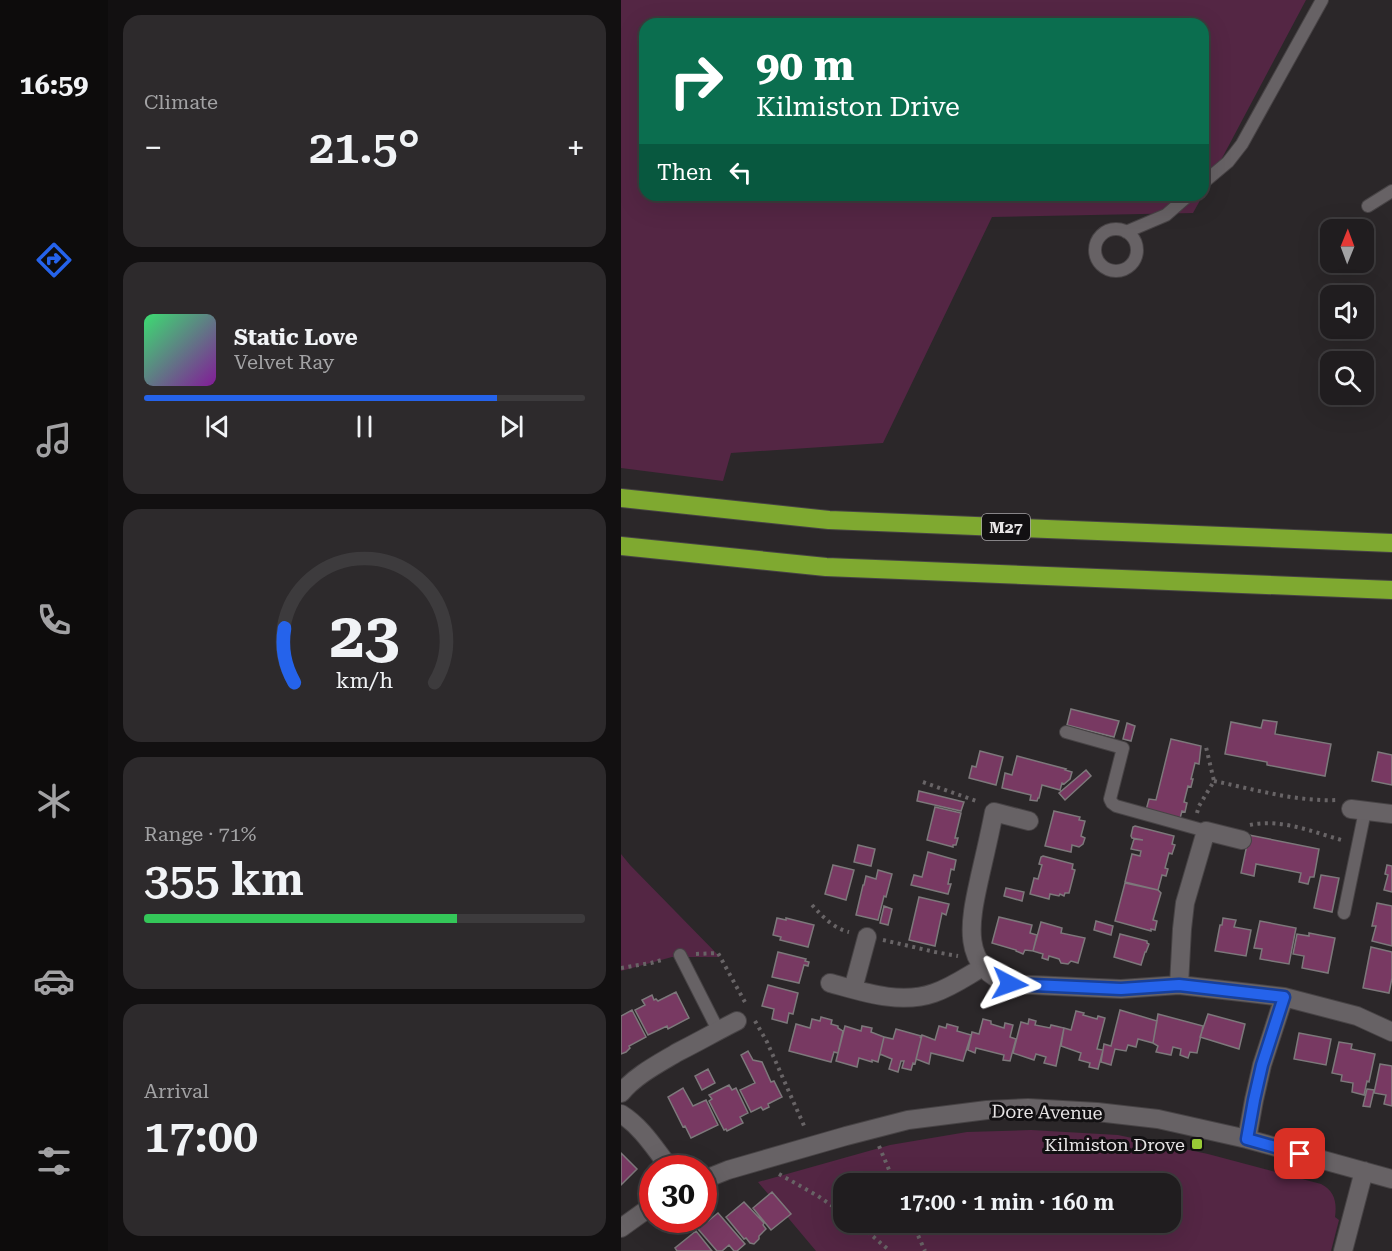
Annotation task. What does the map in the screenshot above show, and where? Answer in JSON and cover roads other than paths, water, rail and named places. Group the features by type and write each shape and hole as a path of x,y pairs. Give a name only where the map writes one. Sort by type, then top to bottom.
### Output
{"highway":[{"name":"M27","path":"621,498 829,520 1392,543"},
{"path":"621,546 826,567 1392,590"}],"street":[{"path":"1358,810 1392,814"},
{"path":"1029,820 994,812 973,908 971,935 973,947 979,961 990,974 1000,981 1010,984 1121,989 1179,985 1284,997 1357,1017 1392,1032"},
{"path":"1179,985 1185,903 1199,829 1242,840"},
{"path":"853,989 867,936"},
{"path":"830,983 895,998 913,998 933,994 955,984 979,961"},
{"path":"1247,1139 1262,1065 1284,997"},
{"path":"621,1094 627,1086 649,1069 737,1021"},
{"name":"Dore Avenue","path":"717,1174 872,1128 907,1120 987,1110 1028,1108 1097,1112 1158,1119 1247,1139 1392,1179"},
{"path":"621,1114 643,1132 660,1155"},
{"path":"1343,1251 1364,1172"},
{"path":"621,1228 639,1215"}],"lane":[{"path":"1209,178 1228,162 1242,144 1322,0"},
{"path":"1368,206 1392,191"},
{"path":"1127,232 1166,215 1182,201"},
{"path":"1066,732 1123,748 1110,799 1116,806 1199,829"},
{"path":"1344,914 1358,844 1358,810"},
{"path":"680,955 718,1030"}],"place":[{"name":"Kilmiston Drove","path":"1197,1144"}]}
